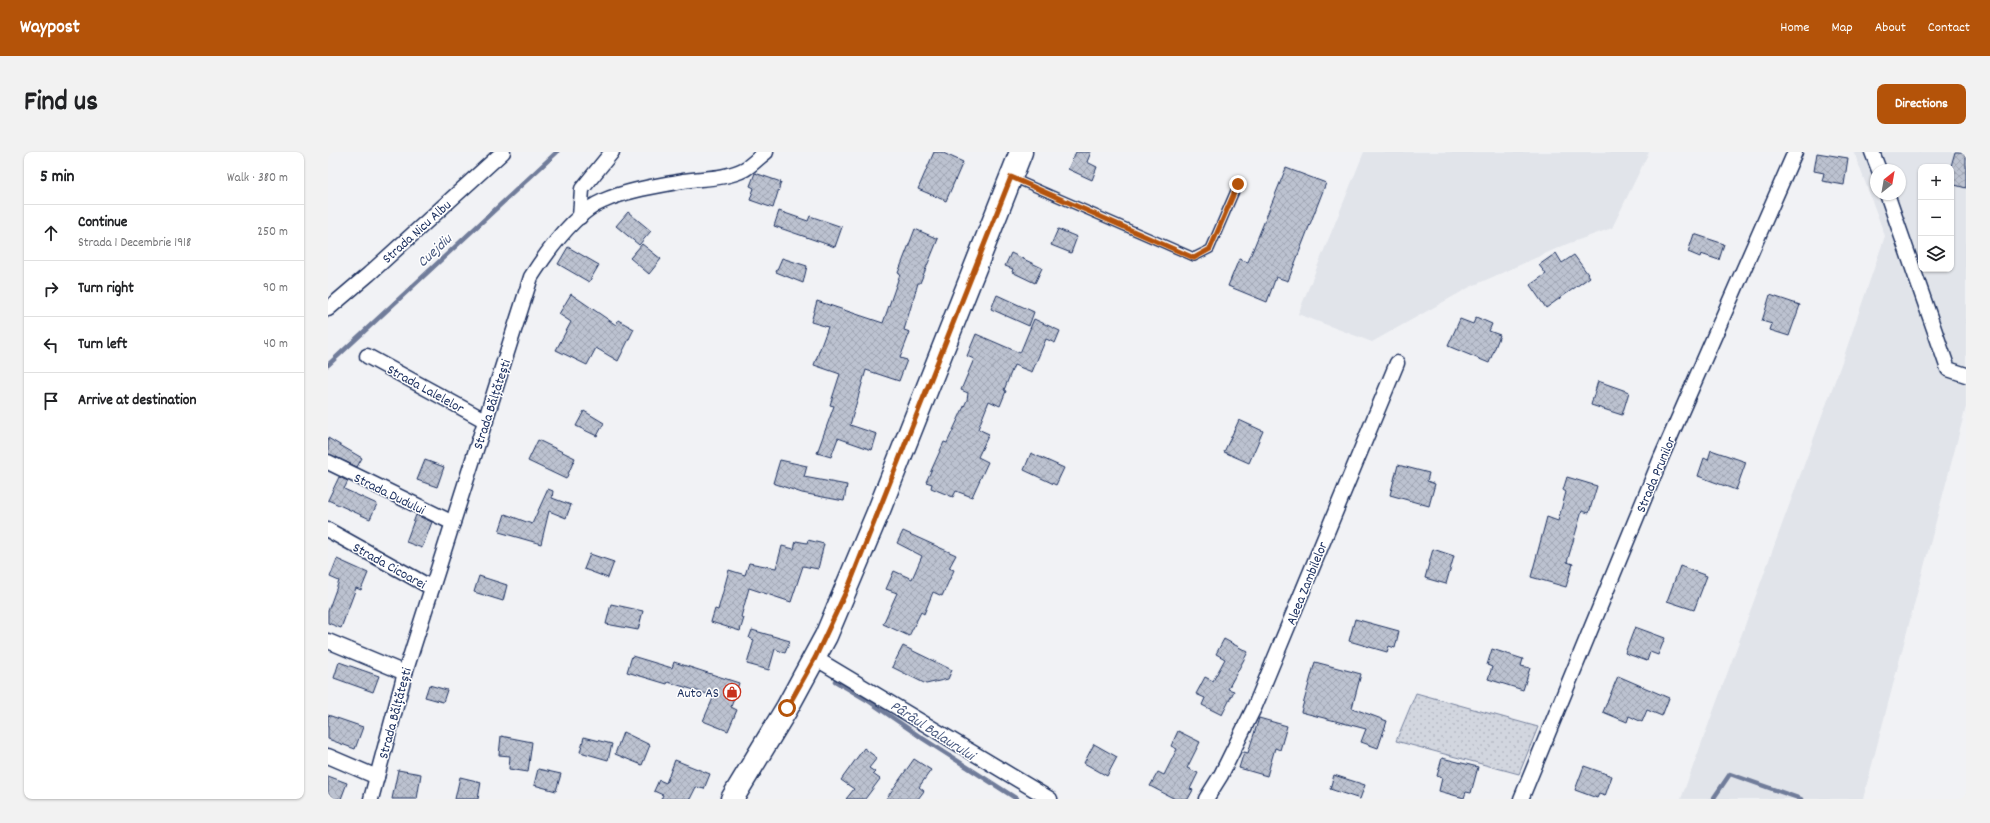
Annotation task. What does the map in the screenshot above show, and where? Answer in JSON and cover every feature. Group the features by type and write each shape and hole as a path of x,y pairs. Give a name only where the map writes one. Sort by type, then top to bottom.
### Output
{"main road":[{"path":"732,799 815,658 850,583 1020,152"}],"street":[{"name":"Strada Nicu Albu","path":"328,309 369,274 503,152"},
{"path":"580,217 582,189 612,152"},
{"name":"Strada Bălțătești","path":"370,799 405,673 531,277 552,245 580,217 602,201 640,190 677,182 714,178 744,169 766,152"},
{"name":"Strada Prunilor","path":"1521,799 1661,458 1795,152"},
{"path":"1872,152 1877,164"},
{"path":"1889,200 1948,370 1966,375"},
{"name":"Strada Lalelelor","path":"367,356 486,421"},
{"name":"Aleea Zambilelor","path":"1206,799 1221,775 1255,706 1397,363"},
{"name":"Strada Dudului","path":"328,462 453,523"},
{"name":"Strada Cicoarei","path":"328,530 432,588"},
{"path":"328,641 405,673"},
{"path":"815,658 1050,799"},
{"path":"328,756 377,777"}],"lane":[{"path":"1011,177 1194,258 1210,249 1238,184"}],"shaded area":[{"path":"1364,152 1649,152 1612,228 1567,244 1470,287 1372,342 1298,314"},
{"path":"1854,152 1966,152 1966,407 1863,799 1681,799 1843,359 1885,236 1872,200 1906,200 1906,164 1870,164 1870,195"},
{"path":"1416,693 1538,727 1519,774 1396,741"}],"building":[{"path":"934,152 941,152 963,162 946,201 918,189"},
{"path":"1076,152 1091,152 1087,162 1097,167 1092,180 1068,169"},
{"path":"1955,152 1966,152 1966,188 1954,185 1954,164 1952,164"},
{"path":"1817,153 1848,158 1844,185 1822,181 1824,173 1814,171"},
{"path":"1286,168 1326,183 1288,281 1276,277 1267,302 1228,286 1239,259 1248,262"},
{"path":"755,173 781,182 773,208 750,200 754,188 750,186"},
{"path":"779,211 808,221 810,216 842,227 835,247 774,226"},
{"path":"628,212 651,231 639,245 616,226"},
{"path":"915,229 938,239 920,283 918,283 904,330 910,332 900,358 907,360 899,381 866,370 850,425 877,434 872,450 838,438 831,457 817,453 834,406 830,405 840,374 814,365 828,327 811,322 817,301 883,323 900,274 898,273"},
{"path":"1058,229 1077,237 1071,253 1051,245"},
{"path":"1694,234 1724,244 1719,260 1701,254 1700,257 1688,252"},
{"path":"642,244 661,259 649,274 630,258"},
{"path":"568,247 599,265 589,282 558,264"},
{"path":"1011,253 1042,268 1035,283 1012,272 1013,269 1005,266"},
{"path":"1556,253 1562,263 1574,255 1590,277 1546,308 1530,285 1546,274 1539,265"},
{"path":"782,258 807,266 803,283 776,272"},
{"path":"571,294 616,325 618,320 634,329 618,361 596,348 587,365 556,350 571,322 559,314"},
{"path":"997,295 1034,312 1029,326 991,309"},
{"path":"1770,295 1800,305 1789,336 1770,330 1772,324 1762,321"},
{"path":"1476,317 1492,324 1489,331 1500,335 1489,363 1448,346 1460,319 1473,324"},
{"path":"1034,319 1060,331 1055,343 1046,339 1032,372 1014,365 1004,390 1006,391 1000,406 989,401 978,429 989,434 978,457 988,462 972,497 956,491 953,497 931,488 932,484 926,482 944,442 947,443 967,400 968,393 961,390 974,359 967,356 976,334 1020,353"},
{"path":"1598,381 1629,392 1622,415 1591,405"},
{"path":"584,411 604,423 597,436 576,426"},
{"path":"1239,420 1263,431 1249,463 1224,452"},
{"path":"328,438 362,458 357,467 328,454"},
{"path":"538,440 575,458 566,479 528,461"},
{"path":"1711,450 1746,462 1736,490 1698,476 1704,458 1708,460"},
{"path":"1031,453 1064,468 1056,485 1024,470"},
{"path":"425,460 444,467 437,487 417,480"},
{"path":"780,460 807,466 804,477 847,485 844,501 802,493 773,483"},
{"path":"1398,465 1429,473 1427,481 1435,484 1429,506 1390,495"},
{"path":"339,477 348,481 344,489 377,504 370,519 328,500"},
{"path":"1567,477 1597,486 1589,513 1582,511 1567,562 1573,564 1566,587 1531,577 1547,517 1558,521 1566,492 1563,490"},
{"path":"548,489 553,491 552,498 571,505 566,518 549,511 541,544 499,532 505,514 532,524"},
{"path":"416,515 432,522 422,548 406,542"},
{"path":"903,531 956,555 949,568 954,570 942,596 933,592 924,614 921,612 909,636 883,624 897,593 886,589 894,571 912,579 922,556 897,543"},
{"path":"808,540 824,544 818,569 803,566 791,602 749,588 741,617 744,618 740,631 711,622 715,609 718,610 729,570 745,575 749,563 776,568 782,546 794,549 796,541 807,543"},
{"path":"1433,549 1454,556 1446,584 1425,578"},
{"path":"590,554 614,562 608,578 584,569"},
{"path":"337,559 368,573 361,590 356,588 341,628 328,623 328,611 339,581 330,577"},
{"path":"1680,566 1707,576 1694,610 1667,601"},
{"path":"479,576 507,585 503,601 474,592"},
{"path":"611,604 643,611 638,630 606,624"},
{"path":"1355,619 1399,631 1395,648 1389,646 1387,652 1349,641"},
{"path":"1635,627 1665,638 1658,655 1650,652 1647,661 1625,653"},
{"path":"752,630 790,641 785,653 775,649 769,670 747,664 754,640 749,638"},
{"path":"1224,639 1248,652 1228,689 1234,691 1222,715 1202,705 1205,698 1196,694 1205,677 1213,681 1225,659 1216,654"},
{"path":"903,646 952,670 948,679 926,684 892,667"},
{"path":"1492,649 1523,659 1521,666 1530,668 1523,690 1488,679 1492,667 1487,665"},
{"path":"632,656 672,668 674,662 739,683 731,707 737,710 728,731 703,721 714,696 668,682 667,684 627,672"},
{"path":"339,662 379,676 373,692 334,678"},
{"path":"1315,662 1361,674 1352,708 1387,721 1378,748 1361,742 1366,729 1301,712"},
{"path":"1618,676 1669,698 1662,716 1647,710 1642,722 1629,716 1627,722 1603,712"},
{"path":"429,685 447,690 443,702 425,697"},
{"path":"328,715 363,727 355,749 328,739"},
{"path":"1259,718 1287,726 1280,750 1275,748 1267,776 1239,768 1244,752 1248,753"},
{"path":"1178,731 1200,742 1187,768 1198,773 1190,789 1193,790 1188,799 1175,799 1150,786 1158,772 1164,775 1177,749 1171,746"},
{"path":"623,732 650,745 642,765 615,754"},
{"path":"501,736 532,742 528,772 509,769 510,756 499,755"},
{"path":"584,737 612,744 608,760 580,752"},
{"path":"1094,744 1117,757 1107,776 1084,763"},
{"path":"864,748 877,758 869,768 875,772 873,774 880,779 865,799 846,799 854,789 841,780"},
{"path":"1442,758 1478,767 1471,793 1466,792 1464,798 1439,791 1442,778 1437,776"},
{"path":"914,759 931,770 919,787 924,791 918,799 886,799"},
{"path":"675,760 710,774 704,789 696,787 690,799 661,799 663,795 654,791 659,780 666,783"},
{"path":"1584,766 1612,776 1605,796 1599,794 1597,798 1575,790"},
{"path":"538,769 561,774 556,791 534,785"},
{"path":"398,770 421,774 417,799 392,799"},
{"path":"1334,775 1365,785 1360,799 1330,789"},
{"path":"328,776 347,783 341,799 328,799"},
{"path":"460,777 481,782 478,799 455,799"}],"waterway":[{"name":"Cuejdiu","path":"328,365 557,152"},
{"name":"Pârâul Balaurului","path":"835,681 867,700 922,738 1017,799"},
{"name":"Pârâul Balaurului","path":"1713,799 1730,774 1801,799"}],"place":[{"name":"Auto AS","path":"732,692"}],"route":[{"path":"787,708 815,658 850,583 1011,177 1194,258 1210,249 1238,184"}]}
